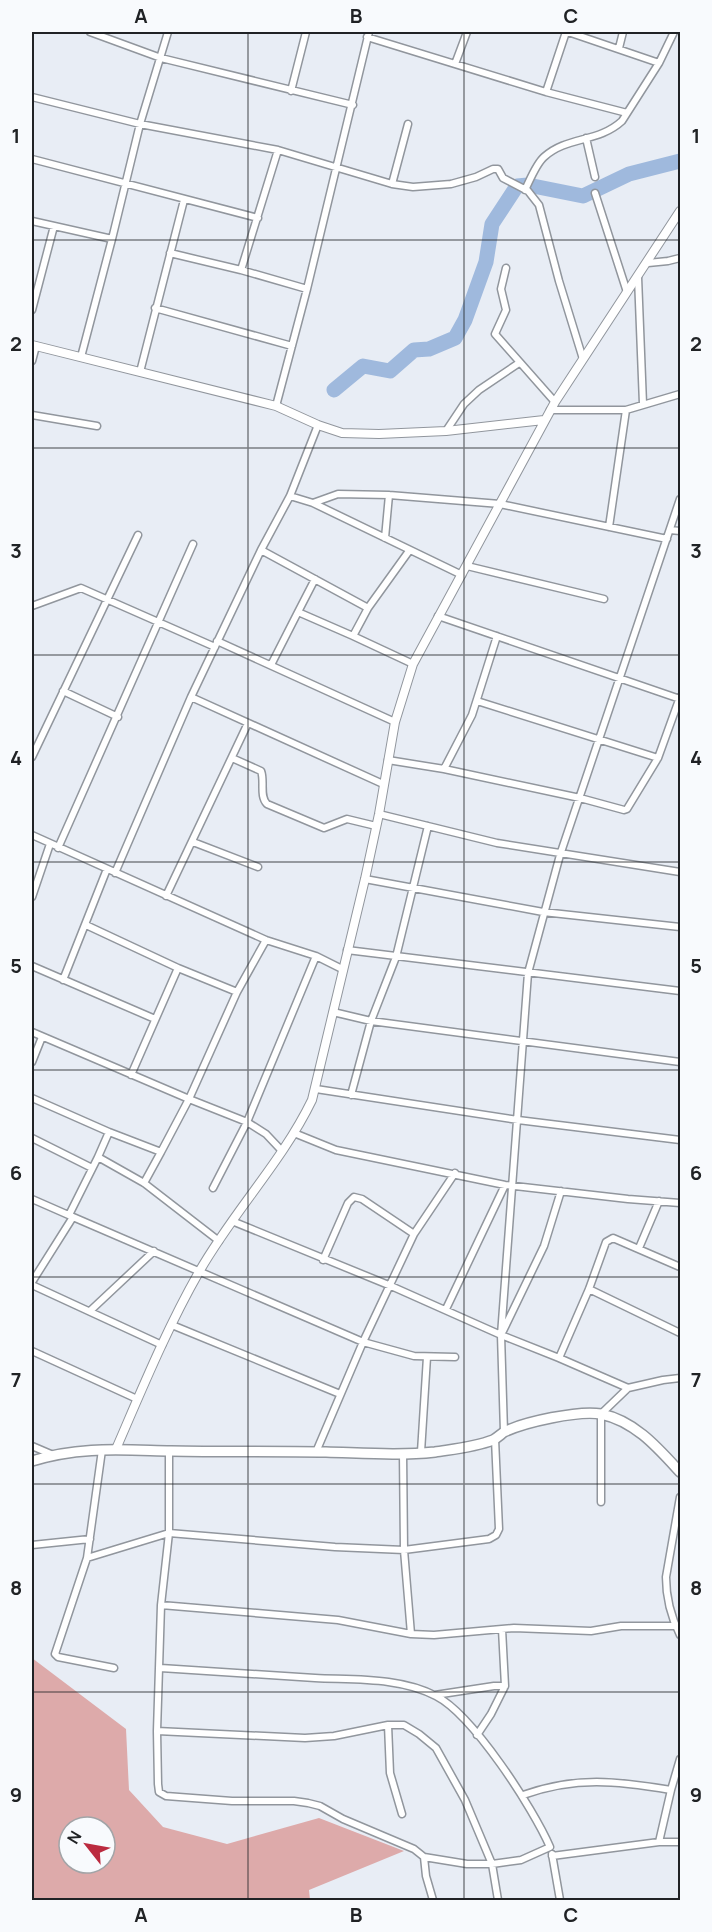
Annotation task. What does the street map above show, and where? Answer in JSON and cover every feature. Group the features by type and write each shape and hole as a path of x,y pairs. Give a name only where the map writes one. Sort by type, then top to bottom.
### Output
{"main road":[{"path":"32,1461 53,1455 116,1449 421,1452 459,1448 495,1439 504,1432 563,1415 601,1414 620,1421 643,1434 681,1472"}],"street":[{"path":"90,32 161,58 353,105"},
{"path":"81,357 140,124 168,32"},
{"path":"291,91 306,32"},
{"path":"455,64 467,32"},
{"path":"546,92 567,32 659,63"},
{"path":"619,48 623,32"},
{"path":"525,190 542,158 564,145 586,138 595,138 615,127 627,113 659,63 674,32"},
{"path":"276,406 353,105 368,34 546,92 627,113"},
{"path":"32,97 140,124 278,150 392,184 413,187 451,184 476,177 493,169 498,170 503,178 533,195 539,205 583,359"},
{"path":"392,184 408,124"},
{"path":"586,138 595,177"},
{"path":"241,270 278,150"},
{"path":"32,159 258,218"},
{"path":"595,193 627,292"},
{"path":"140,372 184,200"},
{"path":"116,1449 162,1345 199,1271 294,1133 312,1100 365,879 395,722 413,664 544,420 681,211"},
{"path":"32,221 112,239"},
{"path":"32,310 54,226"},
{"path":"170,253 307,289"},
{"path":"648,262 681,258"},
{"path":"506,268 501,289 506,310 495,334 555,402"},
{"path":"32,272 40,274"},
{"path":"638,277 643,404"},
{"path":"155,308 292,346"},
{"path":"32,361 34,346 276,406 342,433 446,431 544,420"},
{"path":"446,431 464,404 479,390 519,363"},
{"path":"550,410 626,410 681,394"},
{"path":"609,527 626,410"},
{"path":"32,415 97,426"},
{"path":"115,873 191,697 261,550 290,496 318,425"},
{"path":"314,503 338,494 389,495 500,504 667,539"},
{"path":"385,538 389,495"},
{"path":"290,496 314,503 462,575"},
{"path":"504,1432 501,1335 509,1185 518,1120 528,973 560,855 681,499"},
{"path":"670,530 681,531"},
{"path":"32,757 138,535"},
{"path":"58,848 193,544"},
{"path":"261,550 368,608"},
{"path":"353,636 368,608 409,551"},
{"path":"467,566 604,599"},
{"path":"271,665 315,579"},
{"path":"32,606 81,588 106,601 271,665 395,722"},
{"path":"298,612 413,664"},
{"path":"388,760 444,769 580,798 624,810 658,758 680,698 438,616"},
{"path":"444,769 472,715 497,636"},
{"path":"63,691 118,717"},
{"path":"191,697 383,784"},
{"path":"477,701 658,758"},
{"path":"166,896 248,723"},
{"path":"232,758 261,771 263,800 267,804 324,828 347,819 376,826"},
{"path":"379,814 497,843 560,855 681,872"},
{"path":"351,1095 371,1021 396,957 428,826"},
{"path":"32,835 267,940 316,956 342,969"},
{"path":"193,842 258,867"},
{"path":"32,897 50,844"},
{"path":"63,980 87,925 107,869"},
{"path":"365,879 543,912 681,927"},
{"path":"87,925 178,968 237,992"},
{"path":"144,1183 189,1099 237,992 267,940"},
{"path":"347,950 681,991"},
{"path":"213,1188 247,1122 316,956"},
{"path":"32,966 155,1019"},
{"path":"131,1075 178,968"},
{"path":"333,1012 371,1021 681,1062"},
{"path":"32,1032 247,1122 266,1134 282,1151"},
{"path":"32,1062 42,1036"},
{"path":"316,1089 518,1120 681,1140"},
{"path":"32,1098 161,1152"},
{"path":"109,1132 71,1216 32,1283 162,1345"},
{"path":"294,1133 336,1150 509,1185 681,1203"},
{"path":"32,1138 92,1168"},
{"path":"98,1157 144,1183 219,1241"},
{"path":"316,1452 363,1342 414,1234 455,1173"},
{"path":"446,1310 509,1185"},
{"path":"501,1335 544,1246 561,1191"},
{"path":"323,1260 348,1203 354,1197 362,1199 414,1234"},
{"path":"32,1199 363,1342 397,1353 427,1357 455,1357"},
{"path":"639,1248 658,1201"},
{"path":"232,1221 391,1286 628,1388"},
{"path":"559,1358 590,1289 609,1239 613,1238 639,1248 681,1268"},
{"path":"90,1311 154,1251"},
{"path":"590,1289 681,1333"},
{"path":"172,1325 340,1394"},
{"path":"32,1351 137,1399"},
{"path":"421,1452 427,1357"},
{"path":"601,1502 601,1414 628,1388 681,1378"},
{"path":"87,1558 169,1533 335,1547 404,1550 489,1539 496,1535 499,1529 495,1439"},
{"path":"32,1446 53,1455"},
{"path":"102,1450 87,1558 55,1654 58,1657 114,1668"},
{"path":"169,1451 169,1533 162,1605 158,1731 159,1792 166,1796 232,1802 294,1800 308,1803 320,1806 343,1819 414,1849 424,1857 467,1864 492,1864 521,1860 550,1847"},
{"path":"403,1453 404,1550 411,1634"},
{"path":"681,1497 666,1577 669,1606 681,1635"},
{"path":"32,1545 90,1539"},
{"path":"162,1605 338,1620 411,1634 434,1635 514,1628 591,1631 621,1626 676,1626"},
{"path":"477,1735 505,1686 502,1629"},
{"path":"160,1668 386,1682 435,1695 449,1704 477,1735 523,1795 550,1847 560,1900"},
{"path":"435,1695 505,1686"},
{"path":"158,1731 306,1738 334,1736 388,1725 404,1725 420,1734 436,1748 465,1800 492,1864 498,1900"},
{"path":"388,1725 390,1773 402,1814"},
{"path":"659,1842 681,1759"},
{"path":"523,1795 542,1788 564,1784 601,1781 671,1790"},
{"path":"552,1856 659,1842 681,1842"},
{"path":"424,1857 426,1876 433,1900"}],"shaded area":[{"path":"32,1658 126,1729 129,1790 163,1827 227,1844 319,1818 404,1851 309,1890 310,1900 32,1900"}],"waterway":[{"path":"334,390 363,366 390,371 414,350 429,349 455,338 465,320 486,262 492,224 517,186 528,185 583,196 629,174 680,161"}]}
